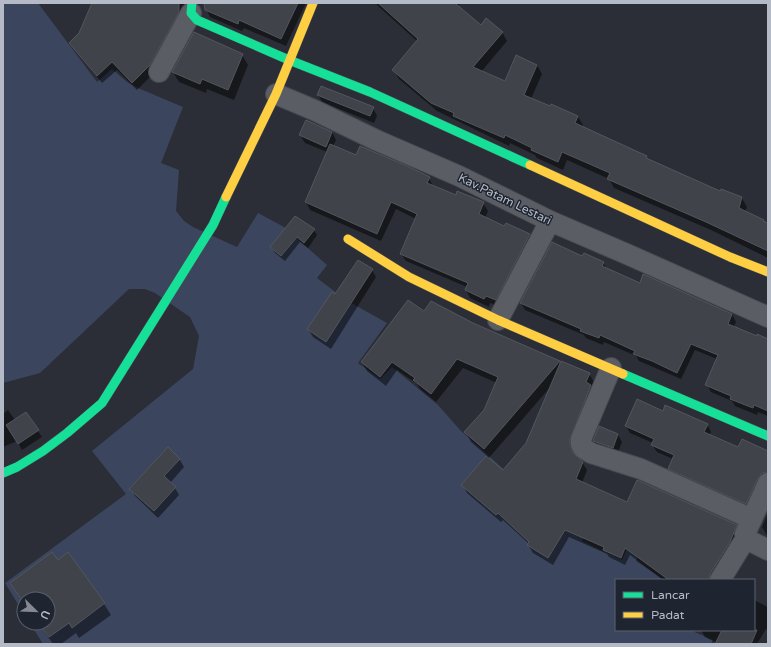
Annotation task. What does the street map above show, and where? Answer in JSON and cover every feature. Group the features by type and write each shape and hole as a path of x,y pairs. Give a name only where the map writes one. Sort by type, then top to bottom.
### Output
{"street":[{"path":"3,473 15,468 49,447 102,404 213,225 276,94 288,60 313,3"},
{"path":"192,8 197,20 288,60 370,92 768,272"},
{"path":"159,72 192,8"},
{"name":"Kav.Patam Lestari","path":"276,94 314,110 376,140 460,176 550,221 658,267 768,317"},
{"path":"498,320 550,221"},
{"path":"348,239 410,277 498,320 768,436"},
{"path":"611,368 581,439 583,448 591,453 641,469 752,519"},
{"path":"721,579 746,538 745,534 768,483"},
{"path":"746,538 768,550"}],"water":[{"path":"3,3 38,3 97,82 112,69 127,82 138,88 183,107 161,163 179,170 176,211 184,221 193,227 237,247 258,213 284,227 327,265 317,278 346,300 387,323 358,363 380,379 392,367 438,405 460,430 521,485 587,527 582,541 622,560 642,515 653,521 636,561 663,579 615,579 615,631 692,631 713,640 711,644 43,644 35,631 56,631 56,591 16,591 16,601 5,583 126,494 92,451 193,369 199,336 190,317 155,293 145,289 129,289 40,373 3,383"}],"building":[{"path":"92,3 179,3 179,12 150,65 132,83 112,62 97,76 69,43 79,33"},
{"path":"204,3 298,3 281,39 239,20 238,24 205,10"},
{"path":"378,3 455,3 481,25 486,18 503,32 473,67 505,81 516,55 537,65 524,95 550,106 551,104 578,116 575,123 647,156 646,158 720,191 721,189 742,197 739,208 768,223 768,251 607,179 610,173 562,152 558,162 531,150 532,148 505,135 504,138 453,116 454,113 431,103 392,70 418,39"},
{"path":"194,32 243,54 228,90 202,79 200,84 172,72"},
{"path":"321,86 374,107 370,116 317,95"},
{"path":"306,120 332,132 326,147 299,135"},
{"path":"330,144 356,155 360,146 405,165 430,177 427,183 456,195 457,191 484,202 479,214 504,226 506,223 530,234 496,300 486,296 484,299 465,290 468,283 400,254 417,214 391,202 377,234 305,202"},
{"path":"295,216 315,229 304,243 297,237 281,256 270,247"},
{"path":"552,242 582,256 584,253 604,262 602,266 640,283 643,274 732,314 728,324 768,339 768,411 754,405 753,408 730,399 731,396 705,385 718,355 691,344 677,373 633,354 635,351 600,335 599,338 580,331 581,329 520,303"},
{"path":"358,260 373,269 326,342 307,329 332,292 335,294"},
{"path":"408,300 424,311 431,301 473,323 560,361 484,449 464,432 484,410 498,377 457,359 431,394 413,380 415,378 392,362 380,377 361,362"},
{"path":"561,361 590,373 586,382 591,385 570,439 573,453 583,462 576,479 627,502 637,480 737,525 730,542 710,574 709,579 668,579 625,548 621,558 603,550 604,547 565,530 548,558 527,545 529,542 498,513 496,515 461,485 486,456 503,470 526,443"},
{"path":"637,399 663,411 665,405 708,424 704,432 738,447 742,439 768,451 768,472 762,473 758,478 746,504 668,469 674,455 651,445 654,439 625,426"},
{"path":"26,412 39,430 18,444 6,425"},
{"path":"599,426 618,434 613,448 593,441"},
{"path":"168,447 180,459 164,476 176,487 154,511 129,489"},
{"path":"52,552 58,560 68,552 105,603 72,628 69,623 49,637 44,631 56,631 56,591 16,592 10,583"},
{"path":"757,630 751,644 715,644 722,631"}],"traffic: fast":[{"path":"192,3 191,13 197,20 289,60 370,92 530,165"},
{"path":"3,473 17,467 43,451 102,403 213,225 226,197"},
{"path":"623,374 768,436"}],"traffic: slow":[{"path":"226,197 276,94 313,3"},
{"path":"530,165 730,257 768,272"},
{"path":"348,239 409,277 498,320 623,374"}]}
